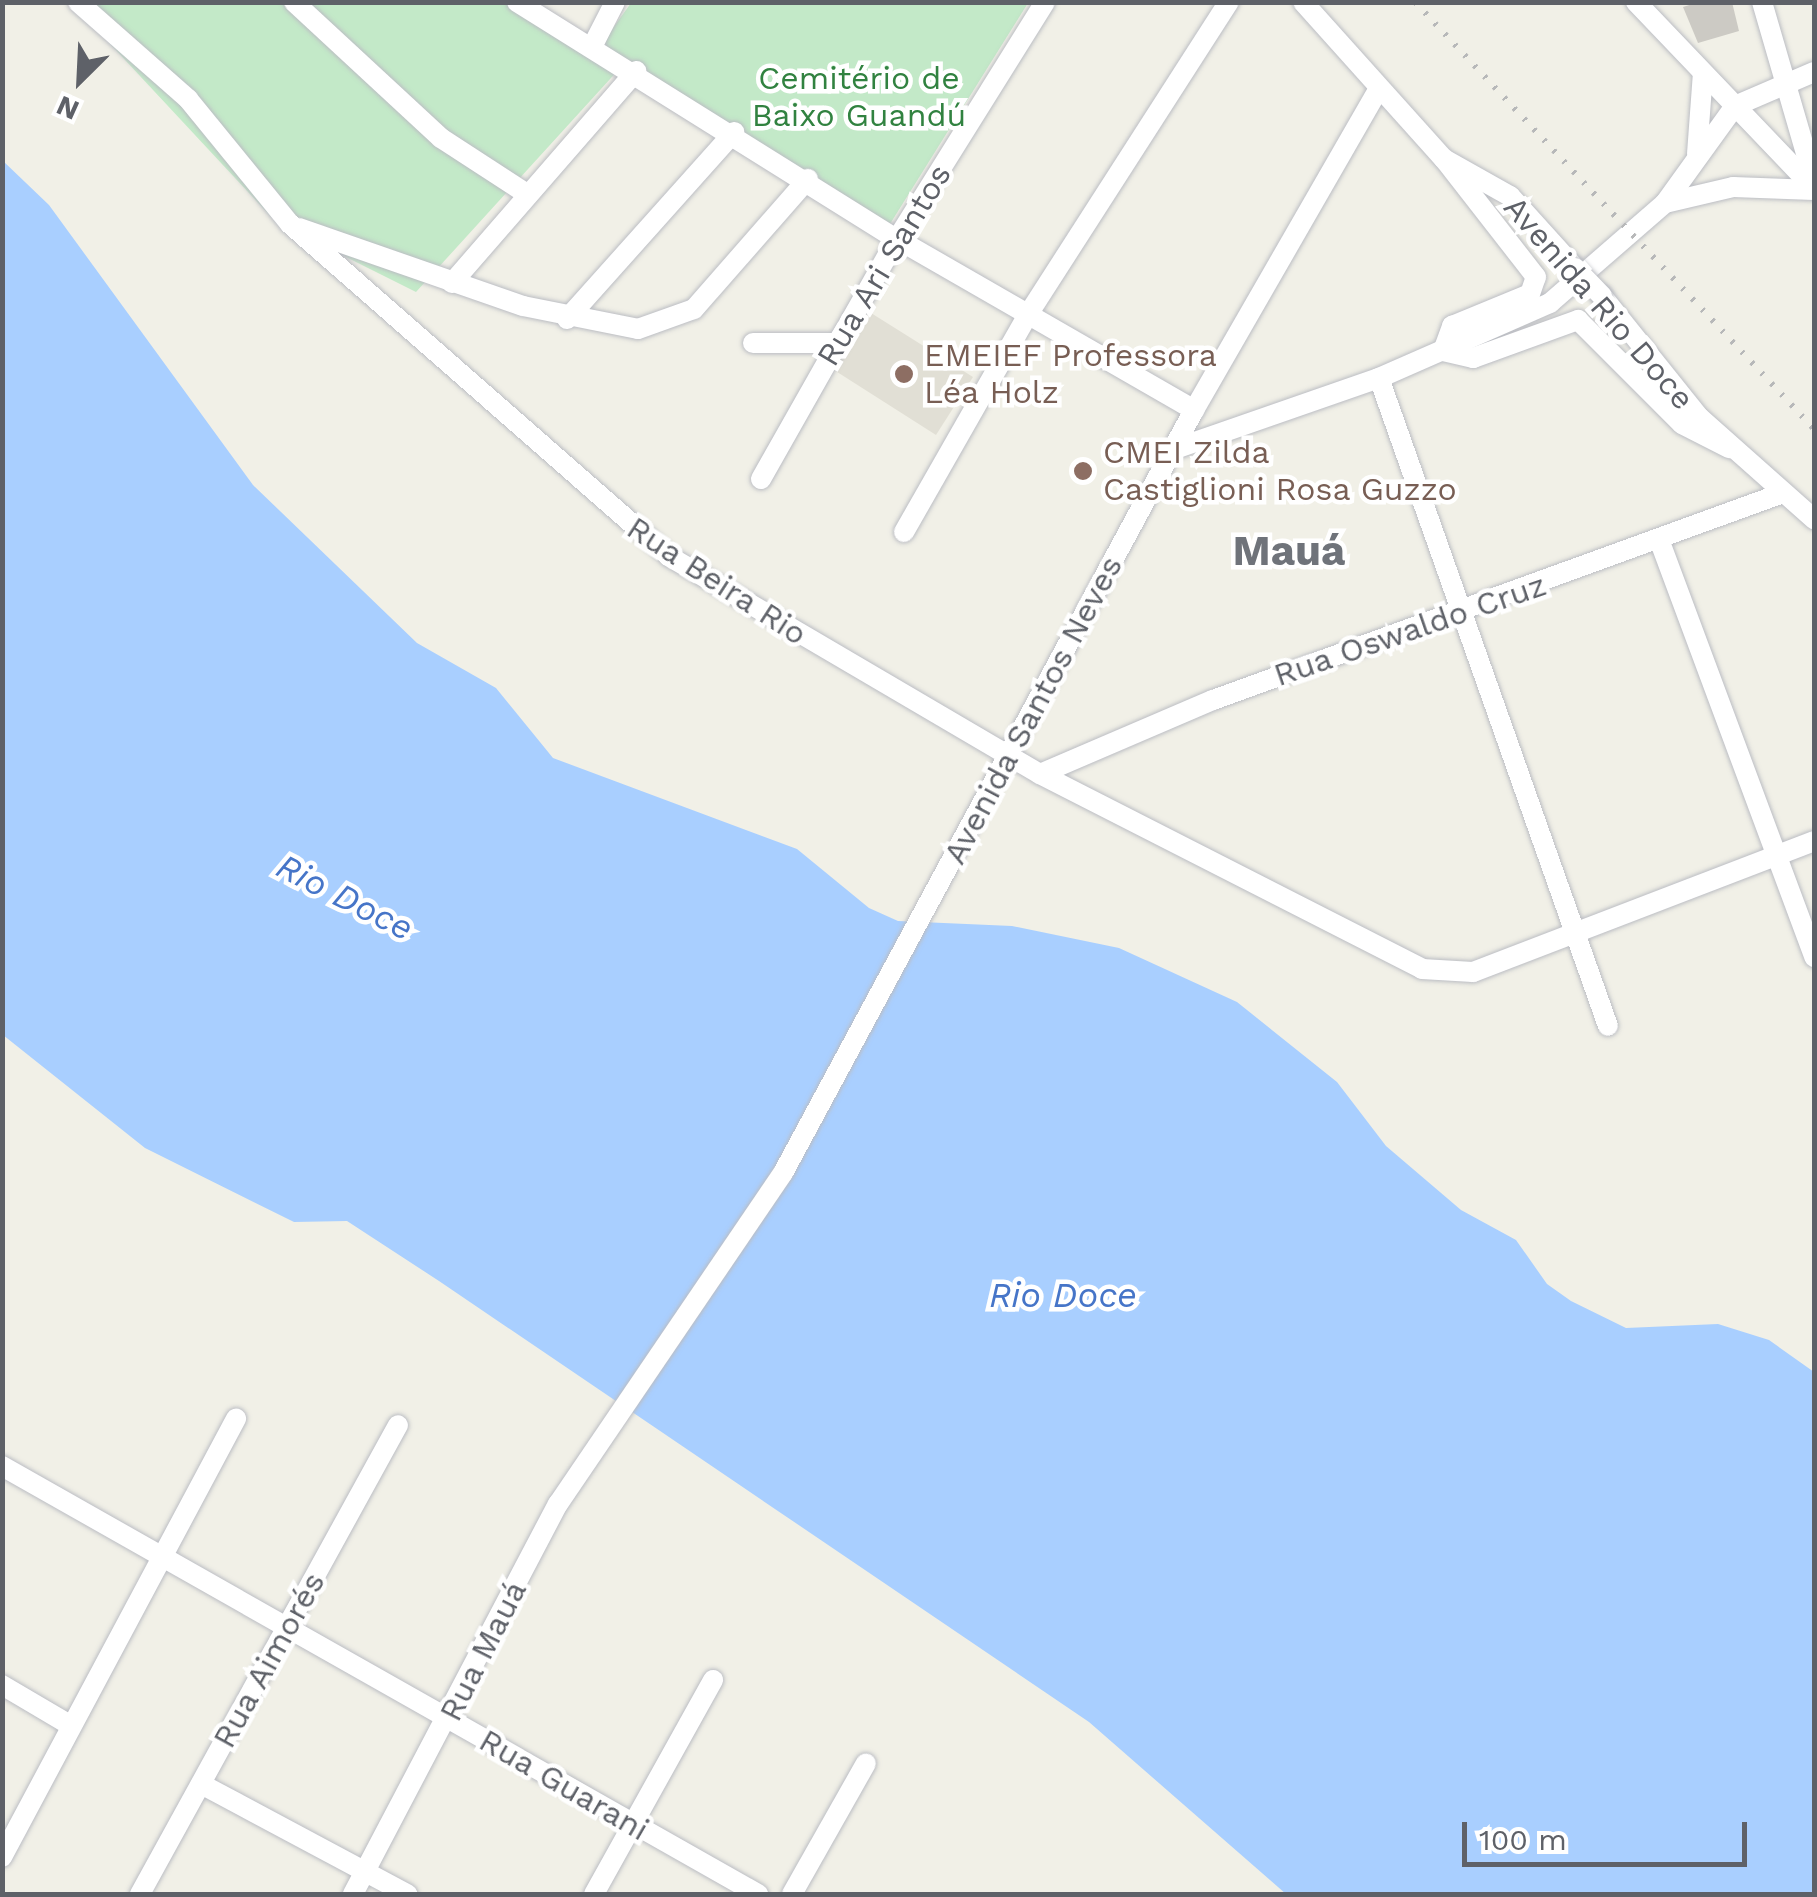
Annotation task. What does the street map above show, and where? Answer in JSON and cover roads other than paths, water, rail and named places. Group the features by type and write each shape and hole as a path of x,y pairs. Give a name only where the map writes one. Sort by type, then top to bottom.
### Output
{"street":[{"name":"Rua Beira Rio","path":"78,2 188,99 290,224 670,558 1040,774 1422,969 1473,972 1578,936"},
{"path":"294,2 441,138 527,194"},
{"path":"516,2 636,71 897,239 1194,410"},
{"path":"593,45 615,2"},
{"name":"Rua Ari Santos","path":"761,479 897,239 1046,2"},
{"path":"904,532 1029,313 1228,2"},
{"name":"Avenida Rio Doce","path":"1303,2 1444,159 1510,196 1602,296 1729,448 1814,518"},
{"path":"1636,2 1814,186"},
{"path":"1762,2 1790,80 1814,186"},
{"path":"452,283 636,71"},
{"path":"1172,450 1379,378 1565,293 1665,203 1735,106 1814,72"},
{"path":"1697,154 1703,73"},
{"name":"Avenida Santos Neves","path":"622,1412 783,1172 1172,450 1379,88"},
{"path":"567,319 734,132"},
{"path":"1443,351 1452,326 1526,296 1536,284 1532,269 1444,159"},
{"path":"290,224 452,283 567,319 638,328 676,322 808,179"},
{"path":"1665,203 1733,186 1814,186"},
{"path":"1443,351 1472,358 1578,320 1682,424 1729,448"},
{"path":"753,343 836,343"},
{"path":"1379,378 1608,1026"},
{"name":"Rua Oswaldo Cruz","path":"1040,774 1213,700 1660,542 1783,493"},
{"path":"1660,542 1814,957"},
{"path":"1578,936 1814,840"},
{"name":"Rua Mauá","path":"353,1894 558,1504 622,1412"},
{"path":"6,1842 236,1419"},
{"name":"Rua Aimorés","path":"140,1894 398,1425"},
{"name":"Rua Guarani","path":"2,1466 758,1894"},
{"path":"594,1894 713,1680"},
{"path":"2,1686 70,1725"},
{"path":"792,1894 866,1762"},
{"path":"202,1784 407,1894"}],"water":[{"name":"Rio Doce","path":"2,160 49,205 253,485 417,643 496,688 553,758 797,849 869,908 898,921 1012,926 1119,948 1237,1002 1337,1082 1386,1146 1461,1210 1516,1240 1547,1284 1571,1301 1626,1328 1718,1324 1769,1340 1814,1372 1814,1894 1286,1894 1089,1722 439,1281 347,1221 294,1222 145,1148 3,1035"}],"railway":[{"path":"1415,2 1814,429"}],"place":[{"name":"EMEIEF Professora Léa Holz","path":"904,374"},
{"name":"CMEI Zilda Castiglioni Rosa Guzzo","path":"1083,471"}],"district":[{"name":"Mauá","path":"1289,551"}],"park label":[{"name":"Cemitério de Baixo Guandú","path":"859,98"}]}
